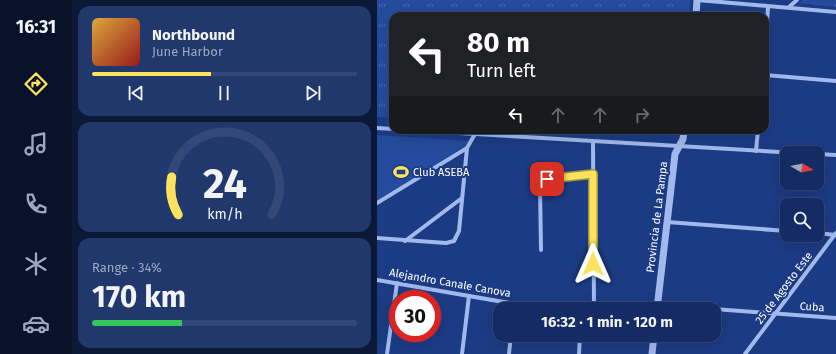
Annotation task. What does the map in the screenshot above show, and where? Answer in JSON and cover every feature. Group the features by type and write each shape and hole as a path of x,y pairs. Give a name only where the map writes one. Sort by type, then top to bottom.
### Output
{"street":[{"path":"696,12 697,0 836,12"},
{"path":"789,8 797,0"},
{"path":"768,7 768,12"},
{"path":"769,75 836,81"},
{"path":"377,128 389,129"},
{"path":"377,238 446,243 454,241 459,230 467,148 475,134 780,152"},
{"name":"Provincia de La Pampa","path":"658,302 675,154 683,139 684,134"},
{"path":"756,151 758,134"},
{"path":"593,141 594,302"},
{"path":"377,203 467,148"},
{"path":"824,154 836,155"},
{"path":"541,250 540,186 542,183 547,179 593,174"},
{"path":"405,240 462,198"},
{"path":"667,222 780,230"},
{"path":"824,233 836,234"},
{"name":"25 de Agosto Este","path":"745,354 836,234"},
{"name":"Alejandro Canale Canova","path":"377,280 504,302"},
{"path":"387,354 397,283"},
{"path":"462,354 469,296"},
{"name":"Cuba","path":"721,310 836,318"},
{"path":"509,354 510,342"},
{"path":"579,354 580,342"},
{"path":"652,354 653,342"}],"green space":[{"path":"377,0 690,0 689,12 389,12 389,118 377,117"},
{"path":"803,0 836,0 836,7 799,3"},
{"name":"Club ASEBA","path":"377,135 472,141 377,203"}],"place":[{"name":"Club ASEBA","path":"401,172"}],"route":[{"path":"547,179 593,174 593,264"}]}
